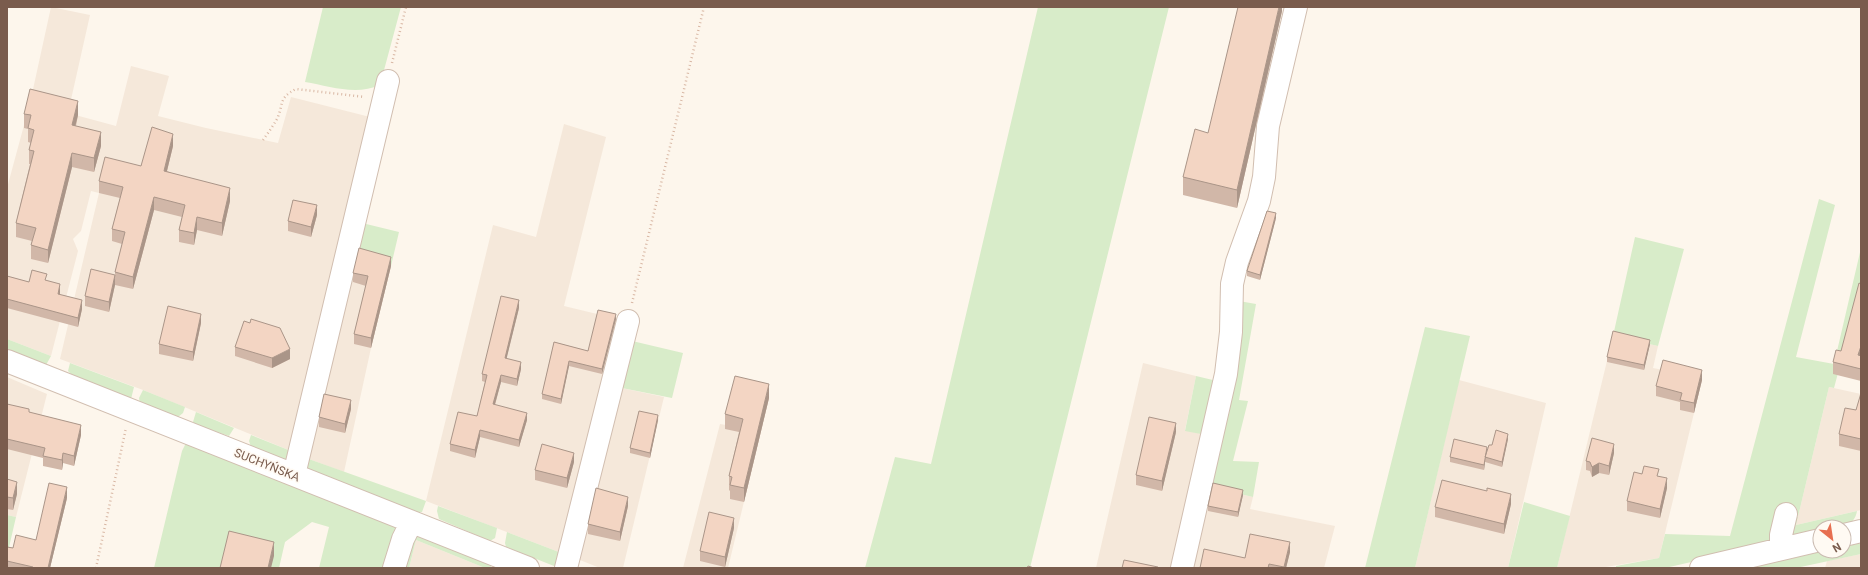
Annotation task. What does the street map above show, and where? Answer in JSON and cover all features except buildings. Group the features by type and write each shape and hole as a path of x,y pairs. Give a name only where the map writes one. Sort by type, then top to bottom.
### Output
{"street":[{"path":"1182,568 1226,374 1231,332 1232,284 1237,262 1259,201 1264,177 1268,126 1296,7"},
{"path":"294,475 387,86"},
{"path":"566,568 628,321"},
{"name":"SUCHYŃSKA","path":"7,361 411,523 528,568"},
{"path":"1781,549 1781,535 1786,514"},
{"path":"394,568 403,539 411,523"},
{"path":"1701,568 1812,542"}],"path":[{"path":"263,140 278,117 281,101 288,93 296,89 370,97 387,86 406,7"},
{"path":"628,321 704,7"},
{"path":"96,568 131,410"}],"shaded area":[{"path":"51,7 90,15 68,113 116,126 131,66 169,76 158,116 206,128 278,143 291,97 374,118 291,451 143,390 60,359 99,193 91,191 81,231 73,239 78,251 51,356 7,339 7,188 30,103"},
{"path":"564,124 606,137 564,306 622,320 564,554 426,501 493,225 536,237"},
{"path":"350,256 391,266 371,348 344,472 306,458 321,398 325,392 320,379"},
{"path":"1613,336 1658,346 1653,368 1663,370 1694,413 1659,558 1600,568 1557,568"},
{"path":"1143,363 1196,376 1185,430 1206,435 1175,568 1096,568"},
{"path":"7,377 47,394 16,517 7,515"},
{"path":"1459,380 1546,403 1508,568 1415,568"},
{"path":"617,387 664,397 623,568 600,568 575,558"},
{"path":"1829,387 1861,394 1861,510 1822,519 1812,519 1812,521 1796,525"},
{"path":"735,390 769,398 728,568 683,568 720,424 726,425"},
{"path":"1206,486 1253,497 1250,509 1335,526 1324,568 1187,568"},
{"path":"416,540 485,568 409,568"},
{"path":"1861,554 1861,568 1825,568 1827,561 1837,559 1852,559 1852,556"}],"green space":[{"path":"323,7 401,7 380,85 362,90 352,90 333,88 305,82"},
{"path":"1038,7 1169,7 1030,568 865,568 895,457 931,464"},
{"path":"1819,199 1835,205 1796,357 1834,364 1861,248 1861,296 1859,295 1834,388 1829,387 1798,517 1796,507 1784,505 1770,544 1665,568 1616,568 1616,566 1659,558 1665,534 1730,536"},
{"path":"358,222 399,232 391,266 350,256"},
{"path":"1635,237 1684,249 1658,346 1613,336"},
{"path":"1239,301 1256,304 1239,400 1248,401 1233,461 1259,462 1253,497 1206,486"},
{"path":"1425,327 1470,336 1415,568 1365,568"},
{"path":"7,339 51,356 46,365 7,351"},
{"path":"628,340 683,353 672,398 617,387"},
{"path":"70,363 134,387 131,399 71,374 68,371"},
{"path":"1196,376 1217,381 1206,435 1185,431"},
{"path":"143,390 185,407 183,413 178,417 140,404 139,398"},
{"path":"196,412 234,428 229,436 196,425 193,422"},
{"path":"251,435 291,451 290,459 285,461 251,447 249,441"},
{"path":"186,443 397,528 389,568 319,568 329,527 312,522 285,542 279,568 154,568 182,451"},
{"path":"306,458 426,501 422,512 416,512 307,469 303,465"},
{"path":"1524,502 1570,516 1557,568 1508,568"},
{"path":"438,506 497,528 495,538 490,541 439,519 437,511"},
{"path":"1857,511 1852,522 1852,519 1822,519"},
{"path":"7,515 16,517 7,556"},
{"path":"1789,517 1798,517 1796,525 1812,521 1812,534 1791,539"},
{"path":"507,532 564,554 558,564 554,566 506,547 505,543"},
{"path":"417,536 492,564 490,568 485,568 416,540 409,568 401,568"},
{"path":"1861,543 1861,554 1852,556 1852,545"},
{"path":"1812,554 1812,559 1838,559 1796,568 1750,568"}]}
